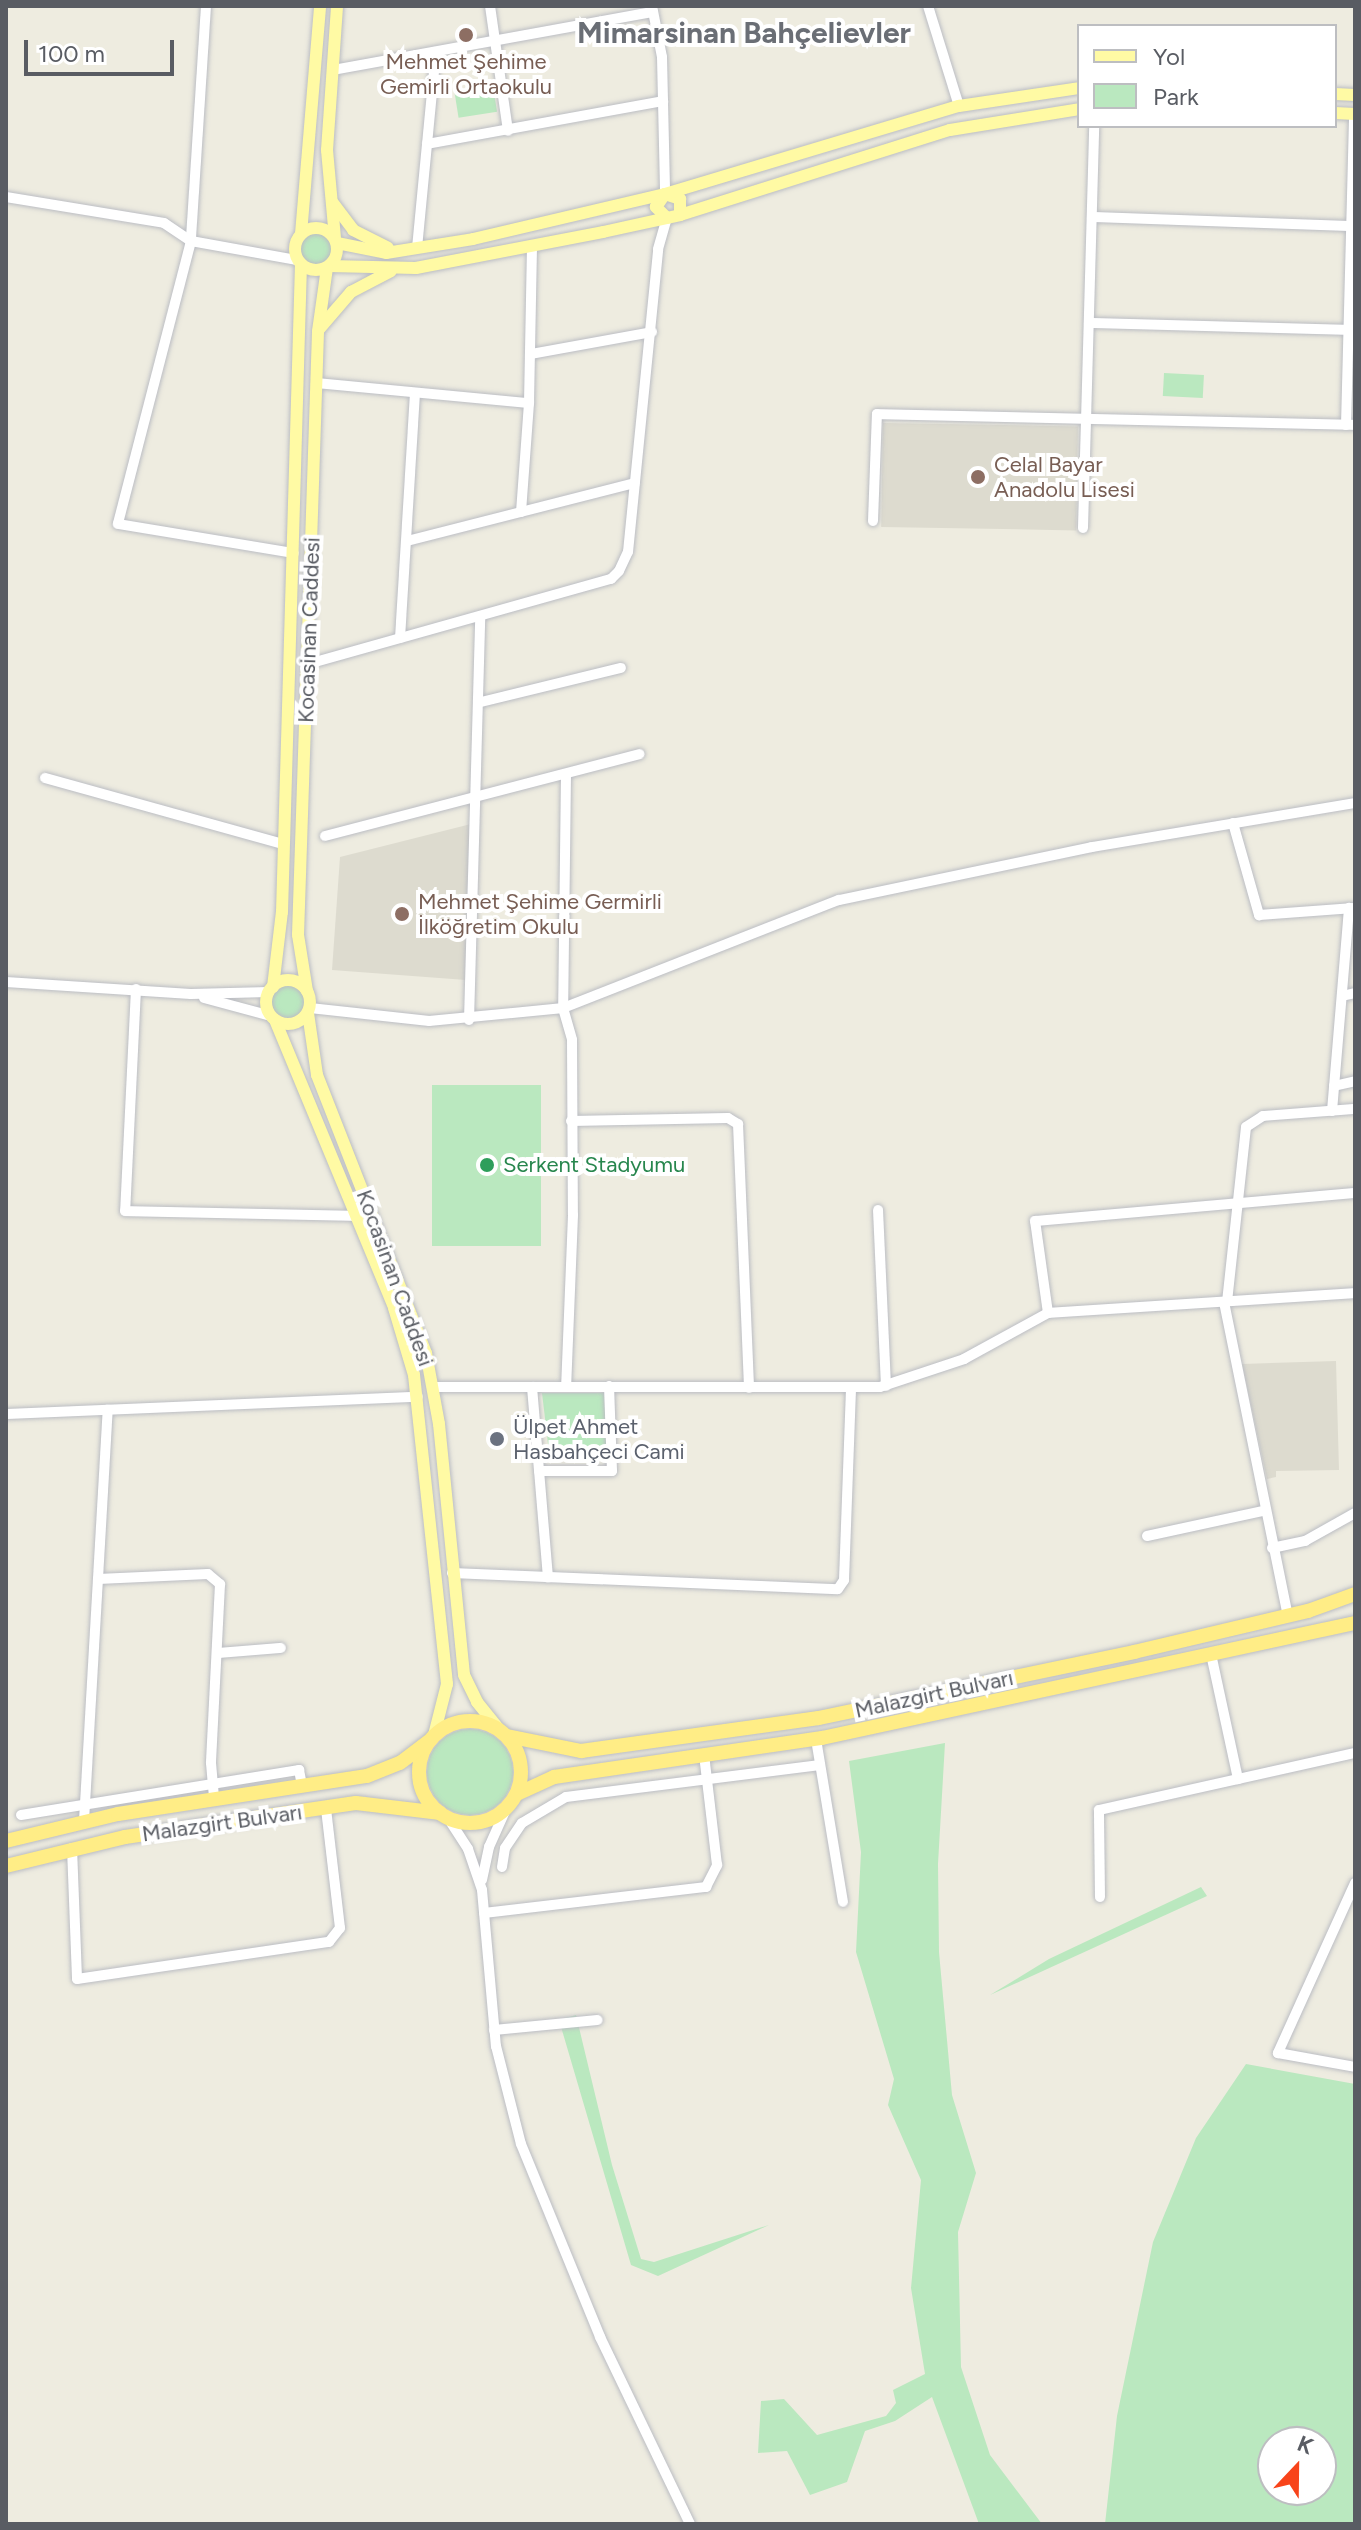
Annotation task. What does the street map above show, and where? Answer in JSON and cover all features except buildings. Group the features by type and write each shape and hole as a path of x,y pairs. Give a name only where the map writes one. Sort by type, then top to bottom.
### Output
{"highway":[{"name":"Malazgirt Bulvarı","path":"504,1733 581,1751 819,1718 1288,1616 1355,1594"},
{"name":"Malazgirt Bulvarı","path":"517,1794 554,1777 816,1739 1355,1626"},
{"path":"466,1720 504,1733 520,1759 517,1794 506,1809 483,1822 444,1816 420,1784 419,1766 431,1738 466,1720"},
{"name":"Malazgirt Bulvarı","path":"6,1841 84,1821 378,1773 431,1738"},
{"name":"Malazgirt Bulvarı","path":"6,1866 72,1848 326,1808 375,1803 444,1816"}],"main road":[{"path":"320,6 301,234 295,243 299,262 316,270 328,267 394,270 532,247 673,216 926,136 1077,109"},
{"path":"328,267 336,241 329,194 337,6"},
{"path":"301,234 322,228 336,241 369,251 417,248 665,194 959,106 1077,88"},
{"path":"329,194 353,230 399,251"},
{"path":"665,194 656,207 673,216"},
{"path":"665,194 680,199 673,216"},
{"name":"Kocasinan Caddesi","path":"271,989 282,922 294,553 299,262"},
{"name":"Kocasinan Caddesi","path":"307,991 298,935 318,331 328,267"},
{"path":"318,331 344,298 394,270"},
{"path":"288,980 307,991 309,1010 294,1024 273,1018 271,989 288,980"},
{"name":"Kocasinan Caddesi","path":"309,1010 317,1075 412,1310 433,1387 464,1675 477,1702 504,1733"},
{"name":"Kocasinan Caddesi","path":"273,1018 402,1330 418,1397 447,1684 431,1738"}],"street":[{"path":"206,6 191,241 118,524 294,553"},
{"path":"490,6 508,131"},
{"path":"928,6 959,106"},
{"path":"333,70 653,9 663,101 665,194"},
{"path":"417,248 436,52"},
{"path":"427,144 663,101"},
{"path":"873,521 877,414 1350,425 1348,330 1355,114"},
{"path":"1083,528 1094,128"},
{"path":"6,197 164,223 191,241 299,262"},
{"path":"308,664 611,579 628,552 658,249 673,216"},
{"path":"1092,217 1351,226"},
{"path":"521,512 529,403 532,247"},
{"path":"1089,323 1348,330"},
{"path":"531,354 652,332"},
{"path":"316,383 415,395 529,403"},
{"path":"400,638 415,395"},
{"path":"407,541 635,483"},
{"path":"469,1020 481,702 480,617"},
{"path":"481,702 621,668"},
{"path":"325,836 640,754"},
{"path":"566,774 563,1008 572,1040 566,1387"},
{"path":"45,778 283,844"},
{"path":"309,1010 399,1020 469,1020 563,1008 839,900 1233,823 1355,803"},
{"path":"1233,823 1259,915 1352,908 1332,1111"},
{"path":"6,982 191,994 271,989"},
{"path":"136,989 125,1211 356,1216"},
{"path":"1342,996 1355,993"},
{"path":"191,994 273,1018"},
{"path":"1334,1086 1355,1081"},
{"path":"1288,1616 1263,1511 1225,1302 1242,1136 1249,1123 1263,1116 1355,1109"},
{"path":"571,1121 728,1118 738,1124 749,1388"},
{"path":"1048,1313 1035,1221 1355,1193"},
{"path":"878,1210 886,1386"},
{"path":"433,1387 851,1389 886,1386 964,1359 1048,1313 1355,1293"},
{"path":"539,1471 612,1471 609,1386"},
{"path":"532,1387 548,1577"},
{"path":"452,1573 840,1588 851,1389"},
{"path":"6,1414 418,1397"},
{"path":"84,1821 82,1801 108,1410"},
{"path":"1147,1536 1263,1511"},
{"path":"1272,1548 1305,1541 1355,1513"},
{"path":"98,1579 212,1575 221,1588 211,1780 214,1798"},
{"path":"217,1653 281,1648"},
{"path":"1211,1654 1238,1779"},
{"path":"816,1739 843,1902"},
{"path":"1100,1897 1099,1810 1355,1753"},
{"path":"484,1913 703,1889 717,1871 704,1755"},
{"path":"502,1867 501,1856 515,1831 555,1801 820,1765"},
{"path":"21,1815 82,1801 211,1780 299,1770 302,1785"},
{"path":"72,1848 77,1979 329,1942 340,1928 326,1808"},
{"path":"482,1890 489,1847 506,1809"},
{"path":"444,1816 468,1849 482,1890 494,2030 506,2095 541,2199 690,2524"},
{"path":"1355,1883 1278,2053 1355,2067"},
{"path":"494,2030 598,2020"}],"shaded area":[{"name":"Celal Bayar Anadolu Lisesi","path":"883,423 1078,426 1076,530 881,527"},
{"name":"Mehmet Şehime Germirli İlköğretim Okulu","path":"471,824 466,980 332,970 340,857"},
{"path":"1336,1361 1339,1470 1276,1471 1276,1477 1267,1479 1242,1364"}],"green space":[{"path":"493,86 497,112 459,118 454,92"},
{"path":"316,233 327,238 332,249 327,260 316,265 305,260 300,249 305,238"},
{"path":"1164,373 1204,375 1203,398 1163,396"},
{"path":"288,985 300,990 305,1002 300,1014 288,1019 276,1014 271,1002 276,990"},
{"name":"Serkent Stadyumu","path":"432,1085 541,1085 541,1246 432,1246"},
{"path":"542,1393 604,1393 608,1460 550,1461"},
{"path":"470,1729 494,1736 506,1748 513,1772 506,1796 494,1808 470,1815 446,1808 434,1796 427,1772 434,1748 446,1736"},
{"path":"945,1743 938,1864 939,1952 952,2095 976,2173 958,2232 961,2367 990,2455 1042,2524 979,2524 932,2397 895,2421 865,2431 847,2482 810,2495 787,2451 758,2453 761,2401 784,2399 817,2435 886,2416 896,2403 893,2390 925,2374 911,2288 921,2180 888,2105 894,2079 856,1952 861,1852 849,1761"},
{"path":"1201,1887 1207,1896 990,1995 1049,1959"},
{"path":"576,2015 612,2165 641,2259 654,2262 769,2225 658,2276 631,2265 559,2020"},
{"path":"1246,2064 1355,2084 1355,2524 1105,2524 1117,2416 1153,2242 1196,2138"}],"place":[{"name":"Mehmet Şehime Gemirli Ortaokulu","path":"466,35"},
{"name":"Celal Bayar Anadolu Lisesi","path":"978,477"},
{"name":"Mehmet Şehime Germirli İlköğretim Okulu","path":"402,914"},
{"name":"Serkent Stadyumu","path":"487,1165"},
{"name":"Ülpet Ahmet Hasbahçeci Cami","path":"497,1439"}],"district":[{"name":"Mimarsinan Bahçelievler","path":"744,33"}]}
